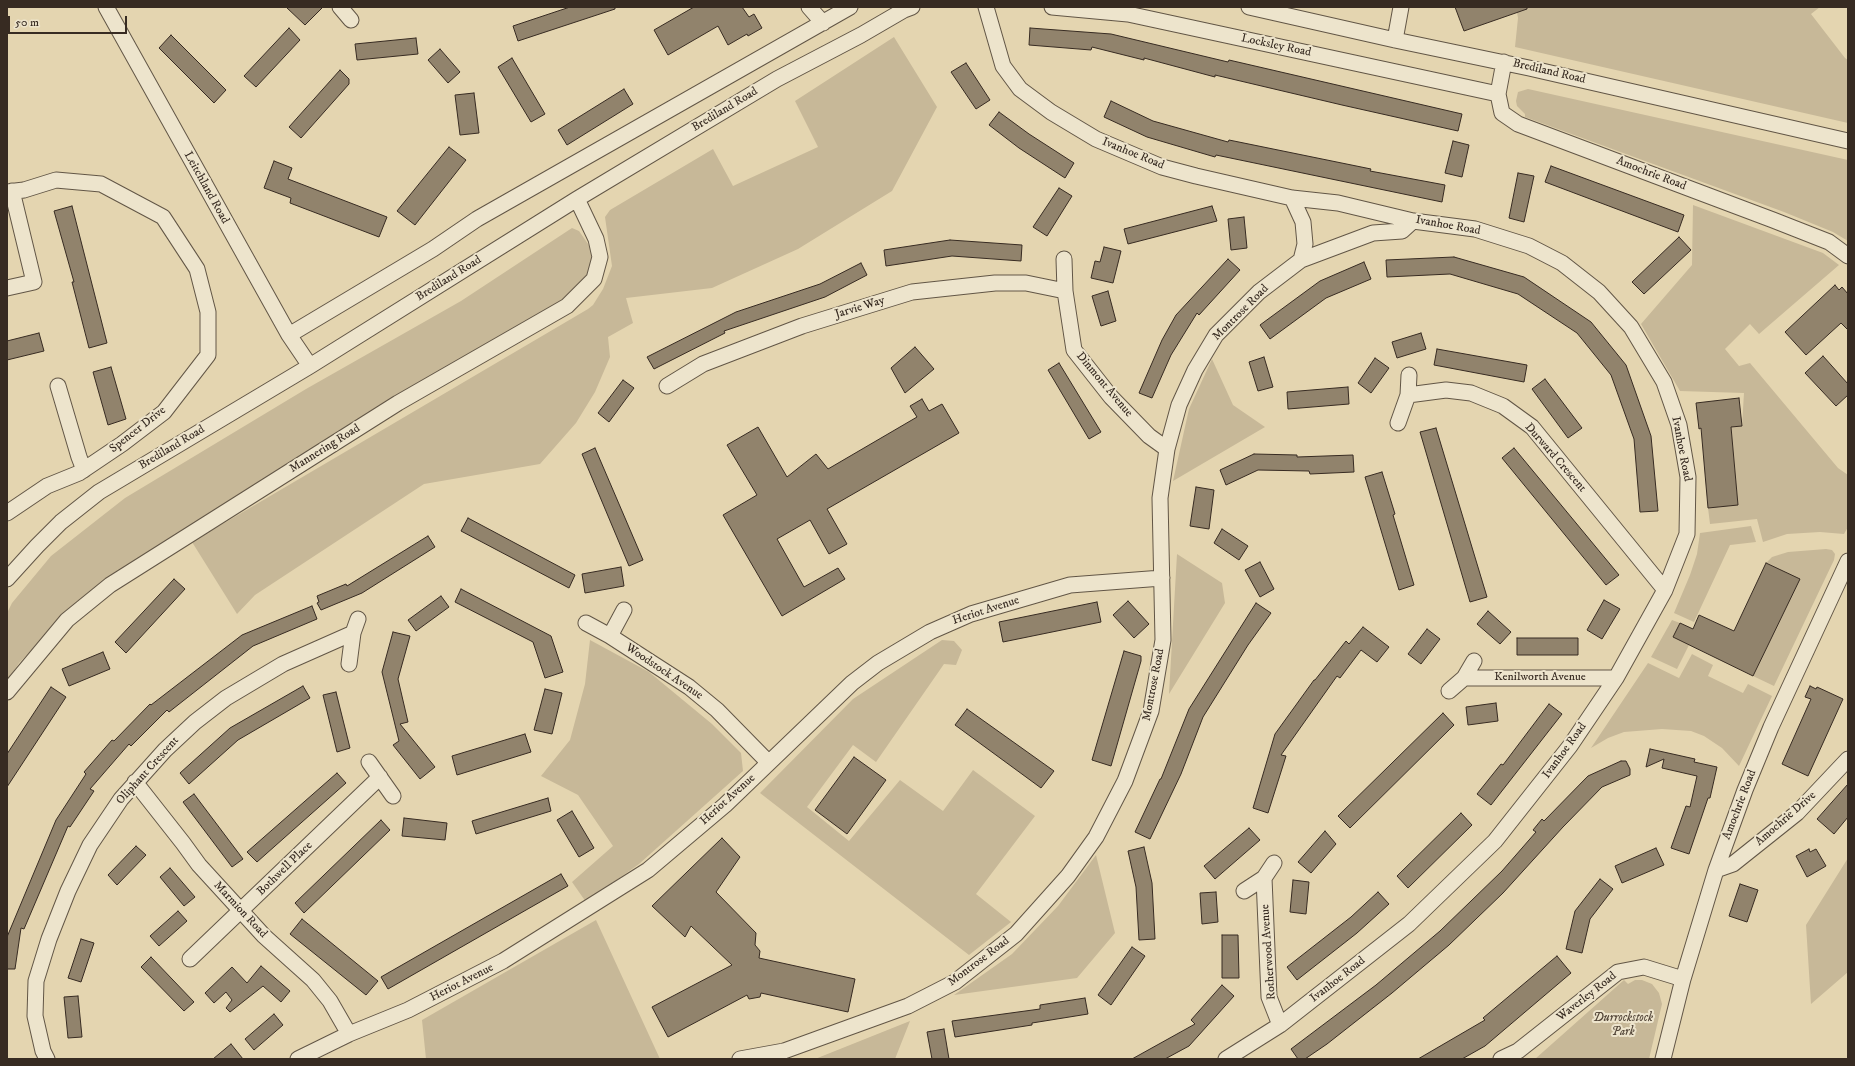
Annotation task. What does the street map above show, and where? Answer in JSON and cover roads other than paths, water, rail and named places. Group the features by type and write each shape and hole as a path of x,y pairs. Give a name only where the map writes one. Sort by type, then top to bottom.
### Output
{"street":[{"path":"340,7 351,20"},
{"path":"809,7 823,23"},
{"path":"289,335 433,249 477,219 850,7"},
{"name":"Brediland Road","path":"8,576 61,522 99,492 310,366 577,199 777,79 912,7"},
{"name":"Ivanhoe Road","path":"986,7 1003,66 1020,89 1051,112 1096,139 1162,167 1292,198 1338,203 1413,221 1475,229 1529,246 1562,263 1598,292 1631,327 1664,382 1679,425 1688,477 1687,534 1665,590 1616,678 1570,746 1495,841 1409,924 1280,1025 1226,1059"},
{"name":"Locksley Road","path":"1052,7 1128,14 1498,94"},
{"name":"Brediland Road","path":"1249,7 1395,40 1504,62 1848,141"},
{"path":"1395,40 1398,8"},
{"name":"Leitchland Road","path":"112,9 289,335 310,366"},
{"name":"Amochrie Road","path":"1504,62 1498,94 1502,113 1518,124 1787,225 1829,242 1848,256"},
{"name":"Spencer Drive","path":"7,514 47,486 79,474 164,412 208,355 208,312 198,269 163,217 101,184 56,180 24,190 9,191"},
{"path":"7,288 34,282 9,191"},
{"path":"1292,198 1303,222 1305,244 1301,260"},
{"name":"Mannering Road","path":"7,692 67,620 110,585 398,403 567,306 594,279 600,256 596,239 577,199"},
{"name":"Montrose Road","path":"740,1059 784,1051 908,1006 955,982 1016,934 1068,876 1096,837 1126,781 1151,711 1163,640 1160,498 1167,449 1180,406 1195,370 1216,335 1259,292 1301,260 1373,233 1402,231 1413,221"},
{"name":"Dinmont Avenue","path":"1064,259 1065,291 1074,350 1111,397 1149,436 1167,449"},
{"name":"Jarvie Way","path":"667,386 703,364 802,326 912,292 1003,283 1026,283 1065,291"},
{"path":"1398,423 1408,395 1409,375"},
{"path":"58,386 84,470"},
{"name":"Durward Crescent","path":"1408,395 1446,390 1471,393 1503,406 1532,427 1665,590"},
{"name":"Amochrie Road","path":"1663,1059 1683,979 1716,870 1745,790 1771,727 1848,561"},
{"name":"Heriot Avenue","path":"298,1059 349,1034 408,1010 504,961 648,870 724,805 852,683 878,663 946,623 971,614 1070,585 1162,578"},
{"path":"610,636 624,610"},
{"path":"349,664 352,633 358,619"},
{"name":"Woodstock Avenue","path":"586,623 610,636 689,687 717,710 769,763"},
{"name":"Oliphant Crescent","path":"47,1059 43,1051 35,1016 36,981 49,939 68,891 90,845 121,799 135,782 194,722 226,698 282,664 352,633"},
{"path":"1449,691 1464,678 1474,661"},
{"name":"Kenilworth Avenue","path":"1464,678 1616,678"},
{"name":"Amochrie Drive","path":"1716,870 1733,864 1796,813 1848,759"},
{"path":"369,762 393,796"},
{"name":"Bothwell Place","path":"190,959 241,912 380,777"},
{"name":"Marmion Road","path":"135,782 199,865 241,912 295,966 313,980 330,1001 349,1034"},
{"path":"1244,891 1264,878 1274,862"},
{"name":"Rotherwood Avenue","path":"1264,878 1270,997 1280,1025"},
{"name":"Waverley Road","path":"1501,1059 1518,1051 1618,972 1644,967 1683,979"}],"park label":[{"name":"Durrockstock Park","path":"1623,1026"}]}
